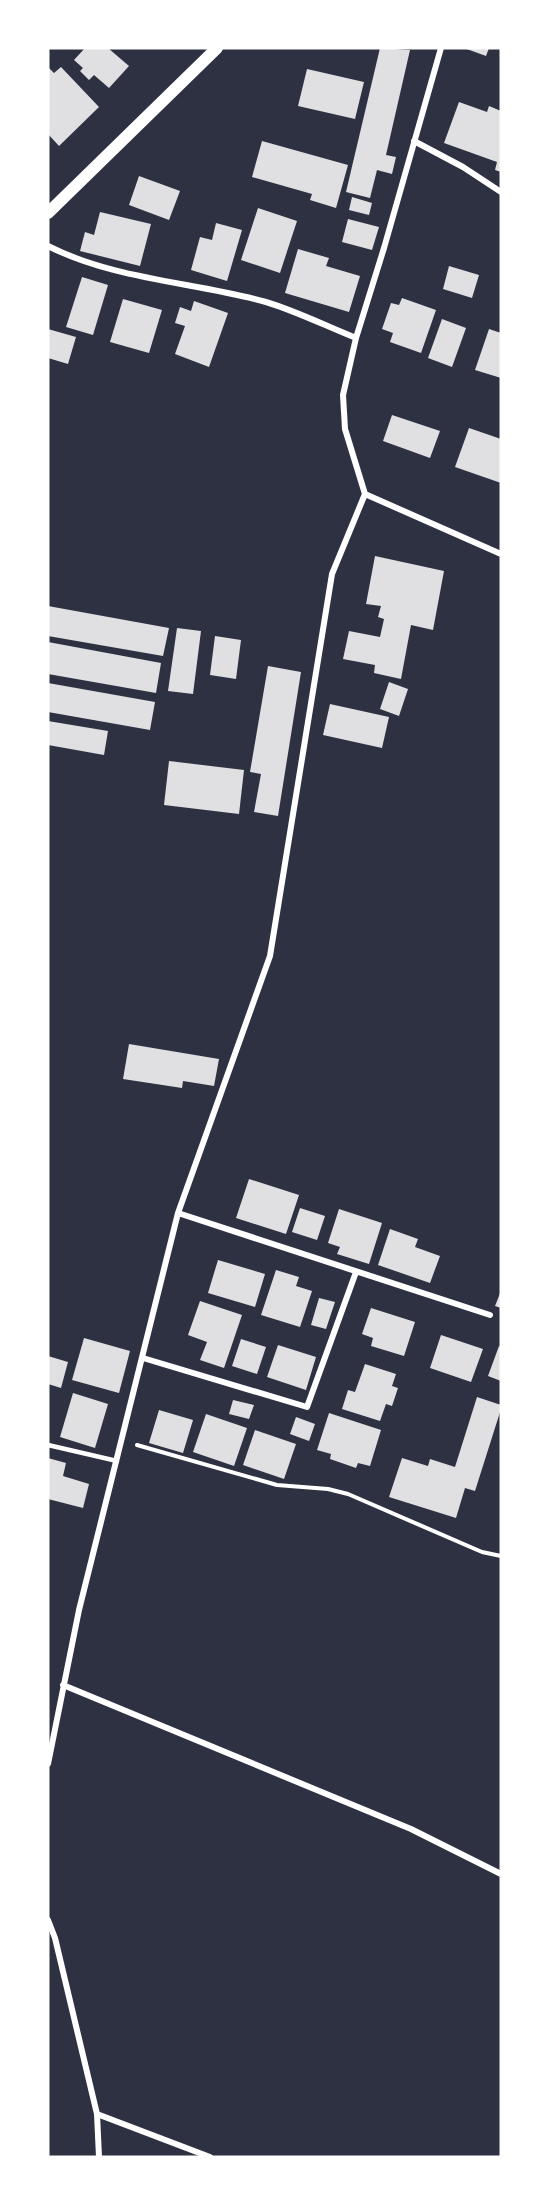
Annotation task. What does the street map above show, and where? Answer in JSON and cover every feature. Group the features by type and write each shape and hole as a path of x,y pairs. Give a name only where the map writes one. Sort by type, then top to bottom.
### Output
{"main road":[{"path":"48,213 217,48"}],"street":[{"path":"48,1764 79,1610 178,1213 270,956 332,574 365,494 345,429 343,395 356,338 441,48"},
{"path":"414,141 463,167 501,192"},
{"path":"48,246 70,258 267,302 356,338"},
{"path":"365,494 501,554"},
{"path":"178,1213 490,1315"},
{"path":"143,1358 308,1407 356,1272"},
{"path":"63,1685 411,1829 501,1874"},
{"path":"48,1920 56,1938 97,2114 99,2157"},
{"path":"97,2114 210,2157"}],"lane":[{"path":"48,1445 117,1461"}],"path":[{"path":"122,1441 277,1485 328,1489 348,1494 482,1552 501,1557"}],"building":[{"path":"85,48 108,48 129,66 109,88 94,75 89,80 80,71 83,68 74,60"},
{"path":"380,48 410,50 386,155 396,157 392,174 377,170 370,198 346,192"},
{"path":"464,48 489,48 486,56"},
{"path":"48,67 54,73 61,67 99,107 59,146 48,134"},
{"path":"307,69 364,82 355,119 298,106"},
{"path":"459,102 487,112 489,106 501,111 501,172 495,170 497,162 444,143"},
{"path":"262,141 348,165 336,208 310,200 312,194 252,177"},
{"path":"139,176 180,191 169,220 129,205"},
{"path":"352,197 372,203 369,215 349,210"},
{"path":"258,208 297,221 280,273 241,260"},
{"path":"100,212 151,224 140,266 80,251 85,232 94,235"},
{"path":"348,219 379,227 372,250 342,242"},
{"path":"216,223 242,230 227,281 191,270 200,237 212,240"},
{"path":"298,249 329,258 326,266 360,276 349,312 285,293"},
{"path":"449,266 479,275 472,298 443,289"},
{"path":"82,277 108,285 93,335 66,327"},
{"path":"402,298 436,310 421,353 390,342 393,333 382,329 391,303 399,305"},
{"path":"123,299 162,310 149,353 110,342"},
{"path":"194,301 228,313 209,367 175,354 185,326 175,323 180,307 191,311"},
{"path":"442,319 466,328 452,367 428,358"},
{"path":"48,329 76,337 68,364 48,358"},
{"path":"489,329 501,333 501,378 475,370"},
{"path":"392,415 440,431 430,458 383,441"},
{"path":"469,428 501,439 501,483 455,467"},
{"path":"375,556 444,571 433,630 411,625 401,679 374,673 375,665 343,659 349,631 380,637 384,619 378,617 381,606 366,604"},
{"path":"48,606 169,628 163,656 48,636"},
{"path":"177,628 201,631 193,694 168,691"},
{"path":"215,636 241,640 236,679 210,675"},
{"path":"48,642 161,663 156,693 48,674"},
{"path":"268,666 301,672 278,816 254,812 261,774 250,772"},
{"path":"389,682 408,689 399,716 380,709"},
{"path":"48,683 155,702 150,730 48,712"},
{"path":"330,704 389,717 382,748 323,735"},
{"path":"48,721 108,731 104,755 48,745"},
{"path":"169,761 244,770 239,814 164,805"},
{"path":"129,1044 219,1059 214,1086 183,1081 182,1088 123,1079"},
{"path":"249,1179 299,1195 286,1234 236,1218"},
{"path":"300,1208 325,1216 317,1240 292,1232"},
{"path":"339,1209 382,1223 369,1264 337,1254 340,1247 328,1243"},
{"path":"390,1229 418,1239 415,1247 440,1256 430,1283 378,1265"},
{"path":"218,1260 265,1274 255,1307 208,1293"},
{"path":"276,1270 299,1277 296,1286 312,1291 300,1327 261,1315"},
{"path":"501,1291 501,1308 495,1306"},
{"path":"319,1298 335,1302 326,1329 311,1325"},
{"path":"200,1301 242,1315 224,1368 200,1360 207,1342 188,1335"},
{"path":"371,1308 415,1322 404,1356 371,1346 373,1338 362,1334"},
{"path":"441,1335 483,1349 471,1382 430,1368"},
{"path":"84,1338 130,1351 119,1393 72,1380"},
{"path":"241,1339 266,1347 257,1374 232,1366"},
{"path":"278,1345 316,1357 306,1390 267,1377"},
{"path":"499,1346 501,1347 501,1381 488,1376"},
{"path":"48,1356 68,1362 61,1388 48,1384"},
{"path":"365,1364 396,1374 392,1386 398,1388 392,1406 386,1404 380,1421 342,1409 348,1390 355,1392"},
{"path":"73,1393 108,1404 95,1448 60,1437"},
{"path":"477,1397 501,1405 501,1409 475,1491 465,1488 456,1518 389,1497 402,1458 428,1466 430,1459 455,1467"},
{"path":"233,1400 254,1405 249,1419 229,1414"},
{"path":"159,1410 193,1420 183,1453 149,1443"},
{"path":"329,1413 381,1430 370,1466 358,1463 356,1468 330,1459 331,1454 317,1450"},
{"path":"206,1414 247,1428 234,1466 193,1452"},
{"path":"296,1417 315,1424 309,1441 290,1434"},
{"path":"255,1430 296,1444 284,1479 243,1465"},
{"path":"48,1458 66,1463 63,1476 89,1484 83,1508 48,1499"}]}
